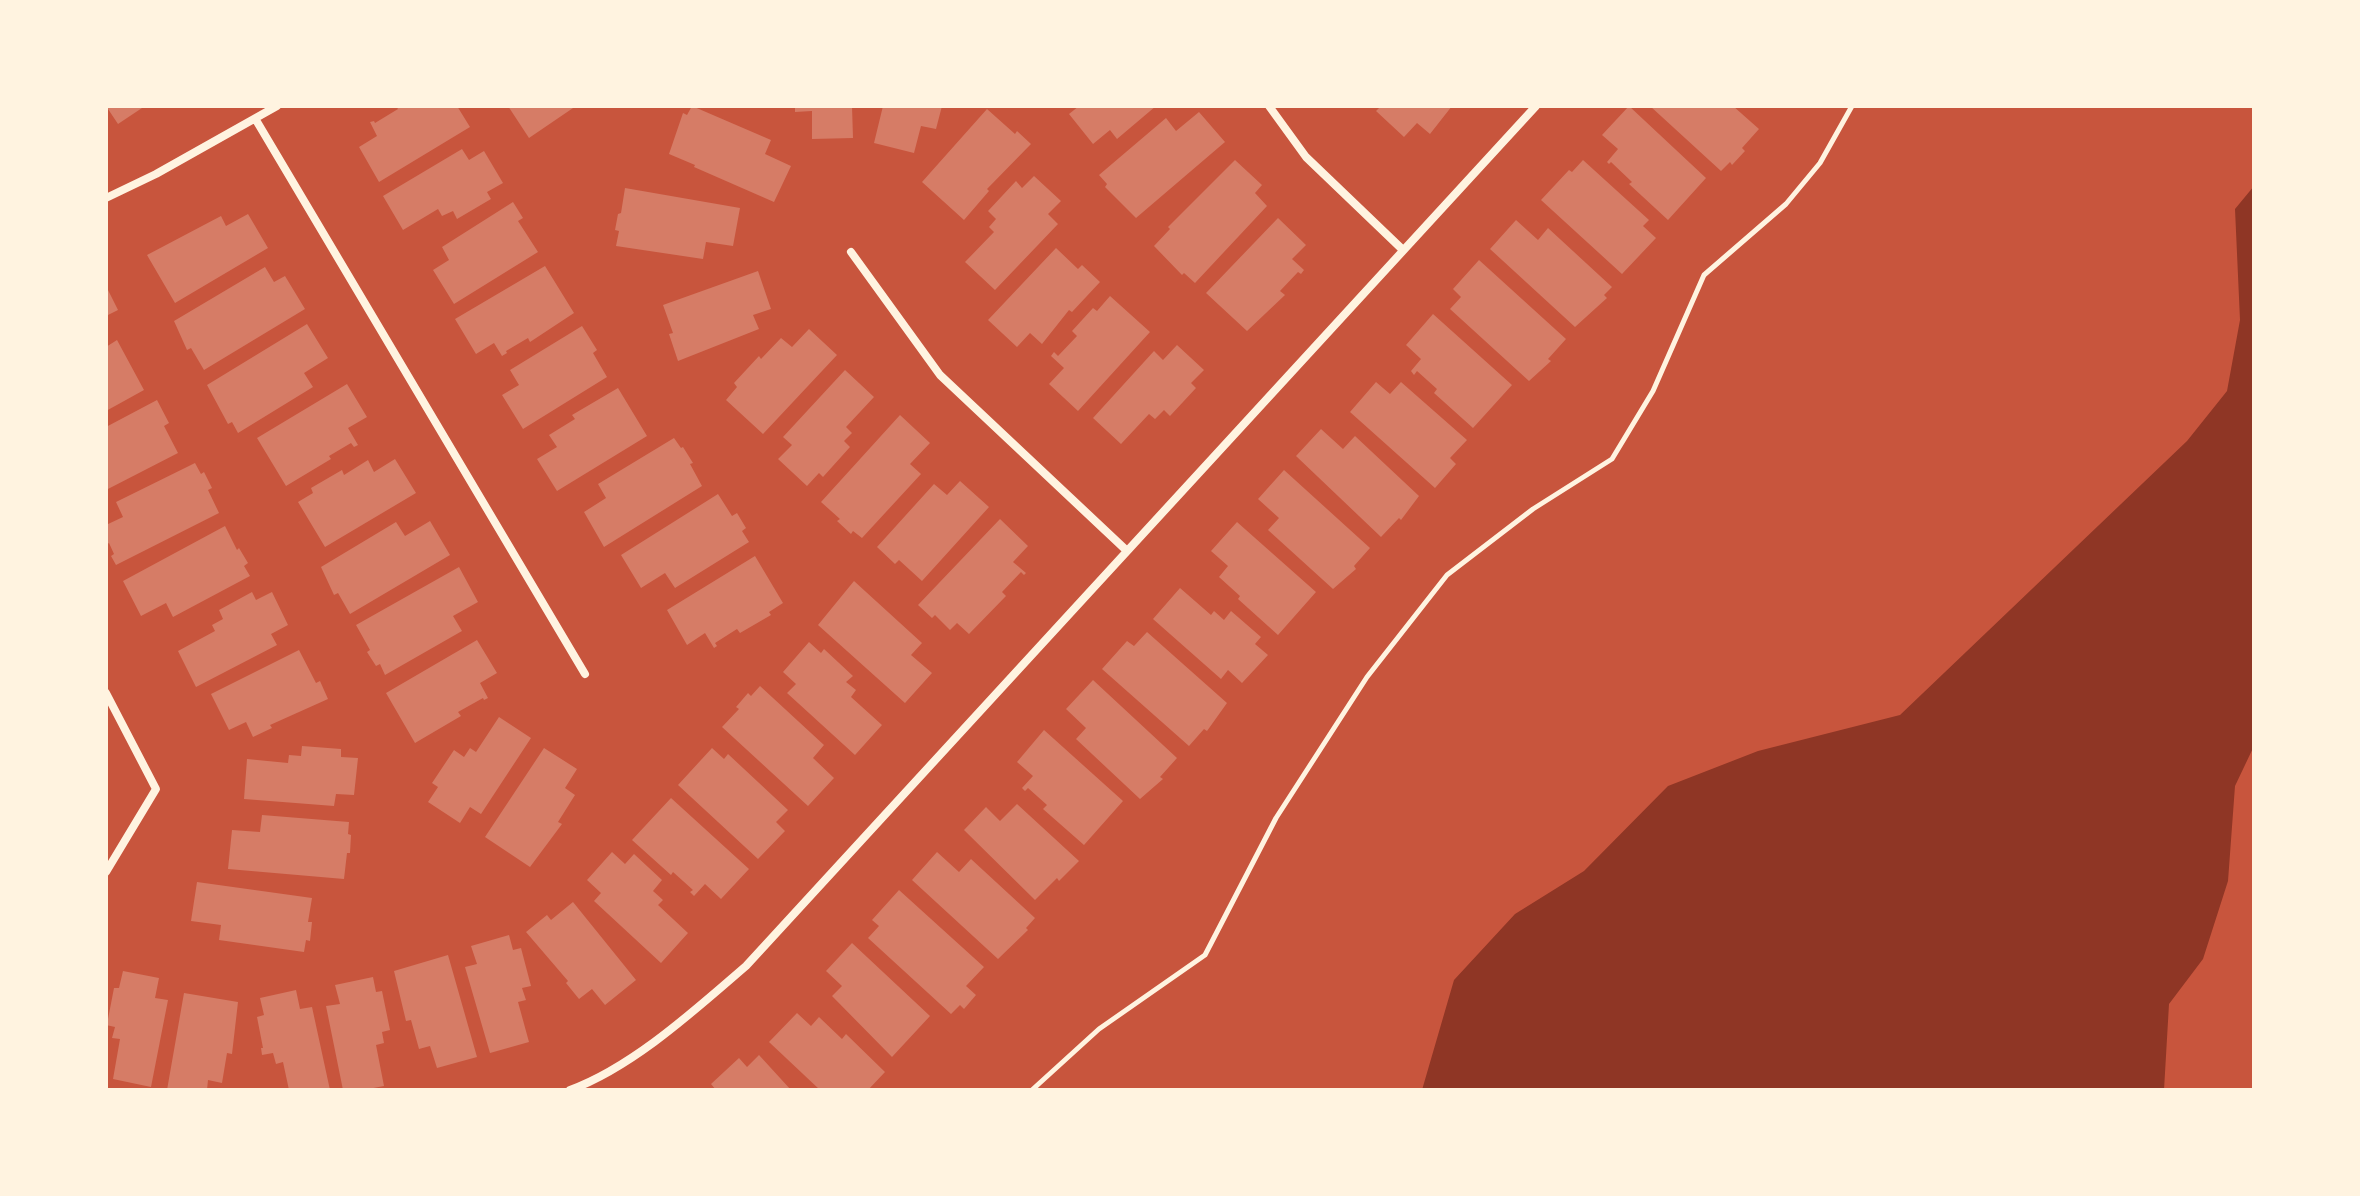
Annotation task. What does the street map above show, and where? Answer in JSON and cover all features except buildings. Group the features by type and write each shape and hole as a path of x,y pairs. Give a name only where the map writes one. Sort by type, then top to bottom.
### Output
{"street":[{"path":"106,198 156,174 277,106"},
{"path":"1269,106 1306,157 1403,250"},
{"path":"570,1090 589,1083 676,1027 746,966 1536,106"},
{"path":"256,120 585,674"},
{"path":"851,252 940,375 1126,550"},
{"path":"106,693 156,789 106,872"}],"path":[{"path":"1032,1090 1099,1029 1205,955 1276,818 1367,677 1447,575 1533,509 1612,459 1653,391 1704,275 1786,204 1820,163 1852,106"}],"shaded area":[{"path":"2254,186 2254,746 2235,786 2228,881 2203,959 2169,1004 2164,1090 1422,1090 1454,980 1515,914 1584,871 1668,786 1758,751 1900,715 2187,441 2227,391 2240,320 2235,209"}]}
